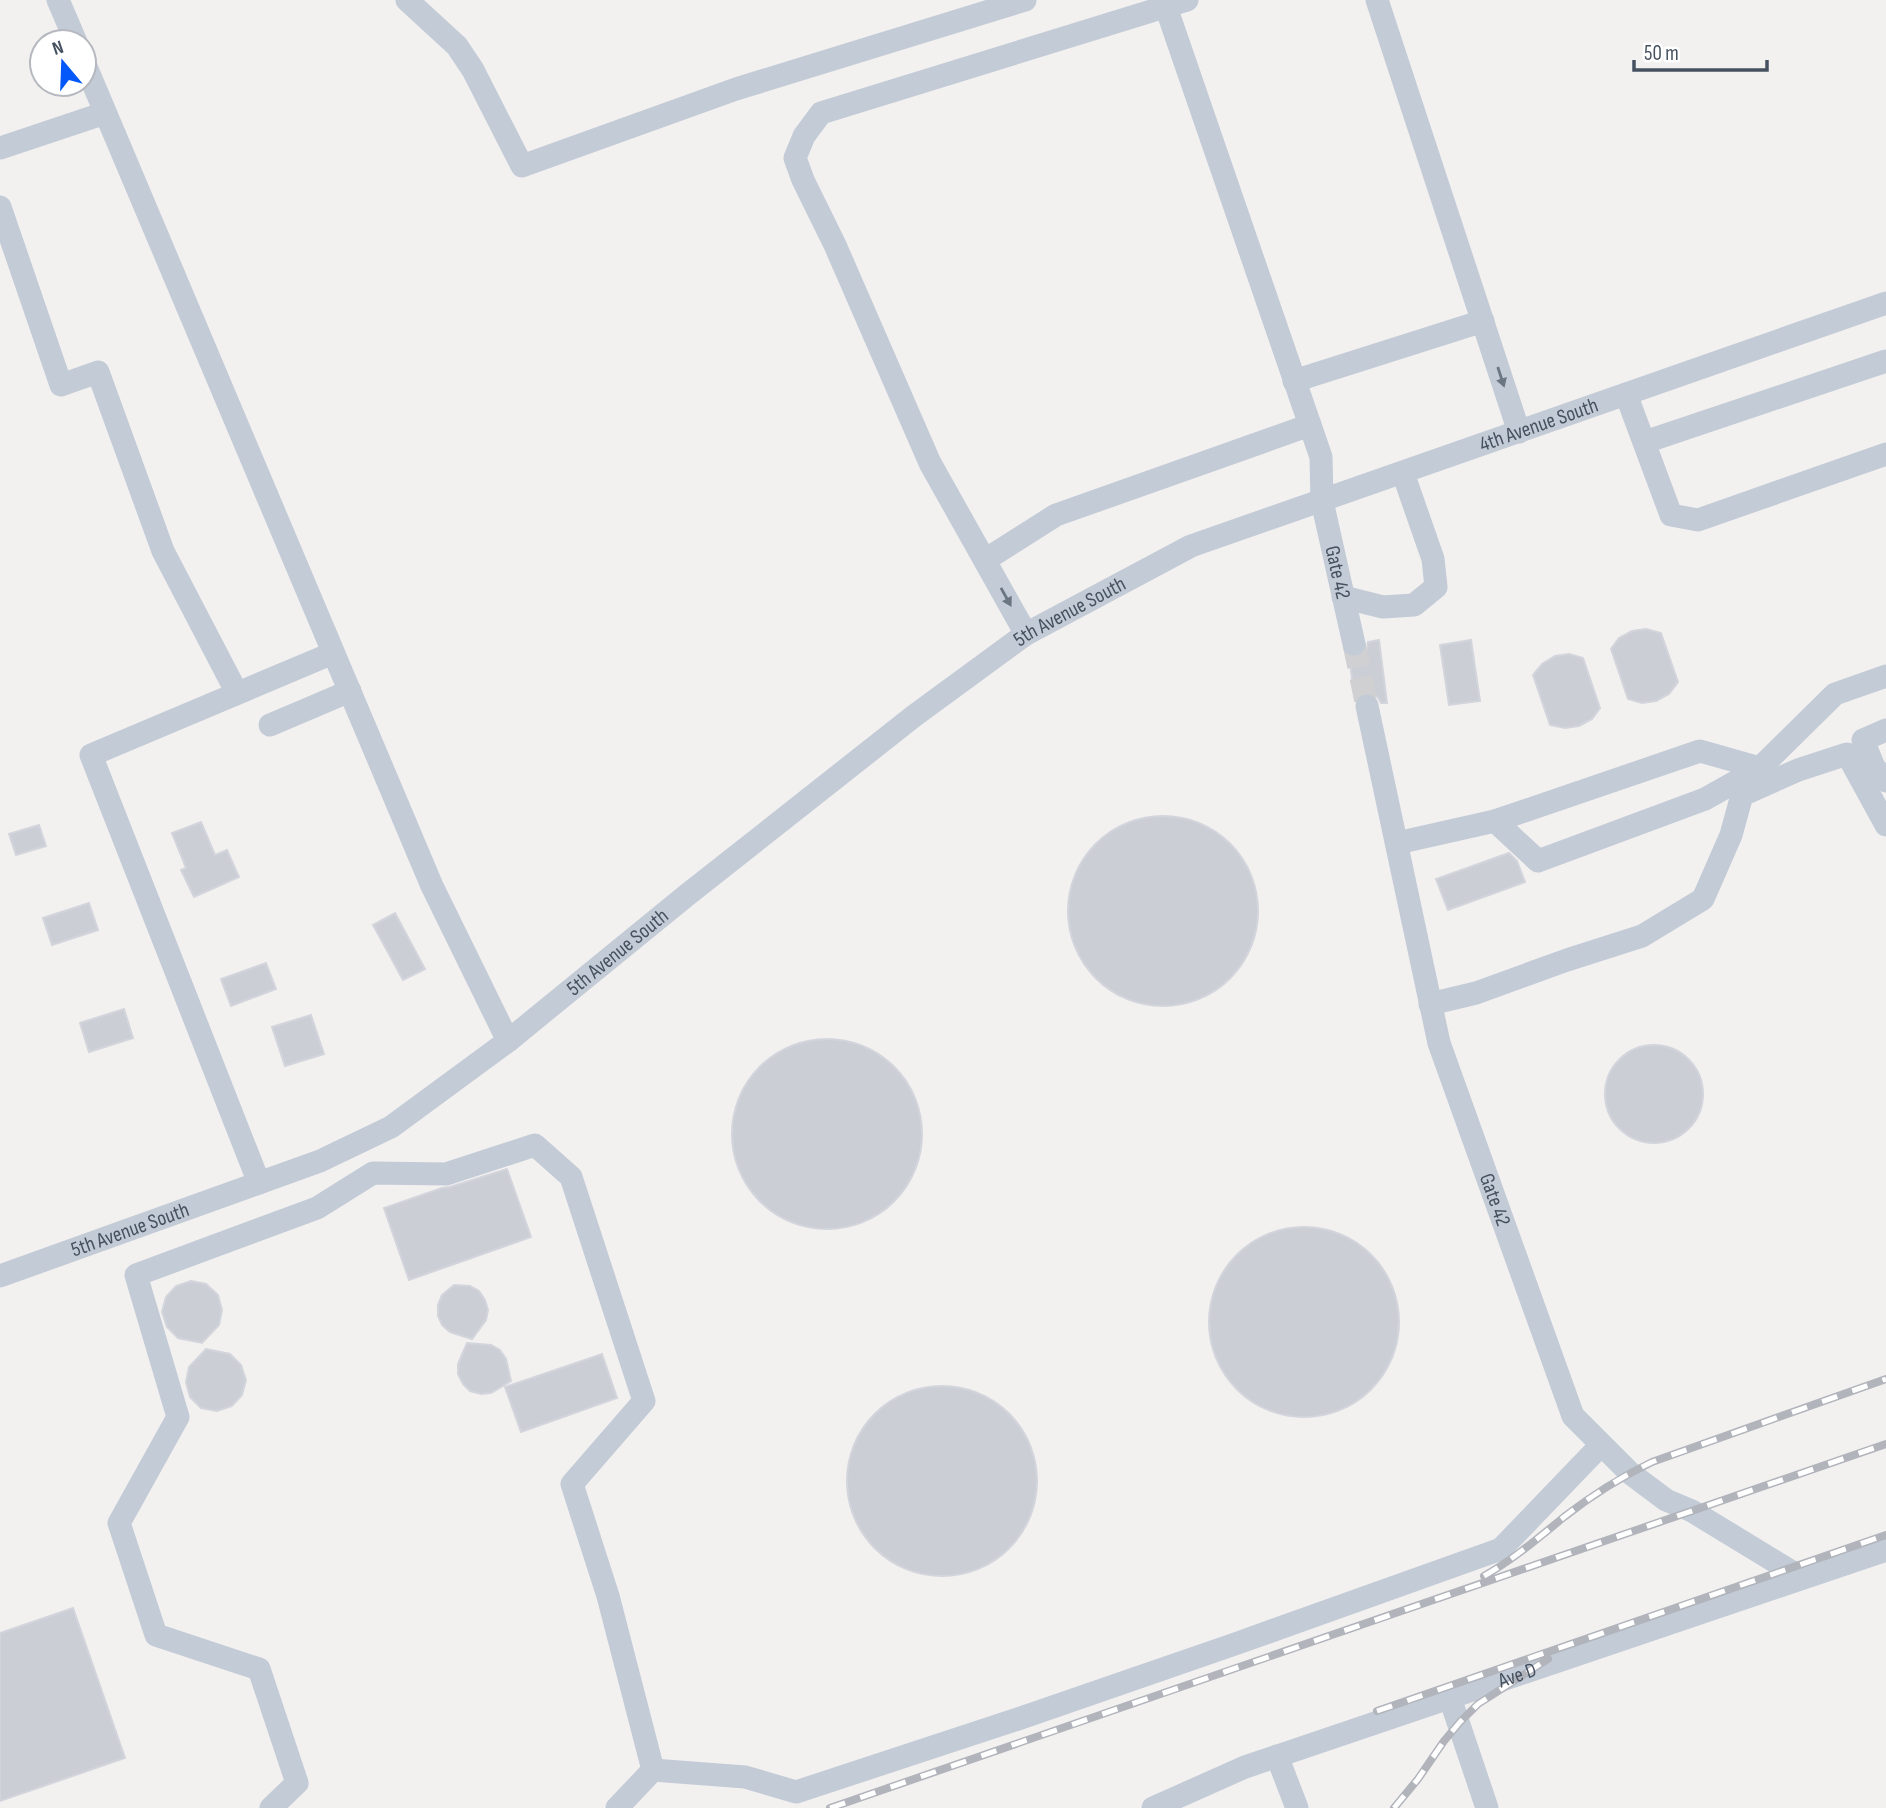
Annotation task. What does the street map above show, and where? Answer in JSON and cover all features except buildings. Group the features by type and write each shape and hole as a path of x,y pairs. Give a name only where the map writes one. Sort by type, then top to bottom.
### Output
{"street":[{"path":"58,0 70,28"},
{"path":"407,0 457,46 473,70 522,166 736,89 1025,0"},
{"path":"1377,0 1519,432"},
{"path":"1026,634 930,463 795,158 804,136 821,113 1176,3"},
{"name":"Gate 42","path":"1176,3 1294,381 1321,457 1322,500 1354,644"},
{"path":"98,96 432,886 508,1041"},
{"path":"0,148 105,113"},
{"path":"0,207 61,385 98,372 163,551 237,694"},
{"name":"4th Avenue South","path":"1191,546 1886,303"},
{"path":"1294,381 1483,321"},
{"path":"1645,442 1886,361"},
{"path":"1626,394 1671,515 1698,520 1886,454"},
{"path":"985,560 1056,514 1310,425"},
{"path":"1343,597 1383,607 1414,604 1436,587 1433,559 1403,472"},
{"name":"5th Avenue South","path":"0,1276 320,1161 391,1127 508,1041 687,895 914,716 1026,634 1191,546"},
{"path":"258,1183 91,755 333,653"},
{"path":"1494,821 1538,861 1705,799 1760,768 1835,694 1886,676"},
{"path":"270,725 350,691"},
{"name":"Gate 42","path":"1367,706 1439,1043 1573,1416 1630,1473 1667,1500 1692,1511 1802,1578"},
{"path":"1886,730 1863,740 1874,767 1886,781"},
{"path":"1397,843 1494,821 1700,751 1760,768"},
{"path":"1430,1004 1476,993 1642,936 1703,899 1731,835 1742,795 1798,770 1847,754 1886,825"},
{"path":"271,1808 297,1783 259,1669 156,1635 119,1523 178,1417 136,1275 317,1208 373,1173 446,1174 535,1145 571,1177 644,1401 572,1484 608,1596 653,1770"},
{"path":"653,1770 745,1777 796,1793 1015,1720 1501,1549 1601,1445"},
{"name":"Ave D","path":"1153,1808 1245,1767 1886,1550"},
{"path":"1450,1698 1487,1808"},
{"path":"1277,1756 1297,1808"},
{"path":"617,1808 653,1770"}],"tunnel":[{"path":"1354,644 1367,706"}],"railway":[{"path":"1484,1576 1515,1556 1596,1494 1652,1462 1886,1379"},
{"path":"830,1808 1886,1444"},
{"path":"1377,1711 1886,1535"},
{"path":"1394,1808 1444,1741 1478,1704 1548,1659"}]}
